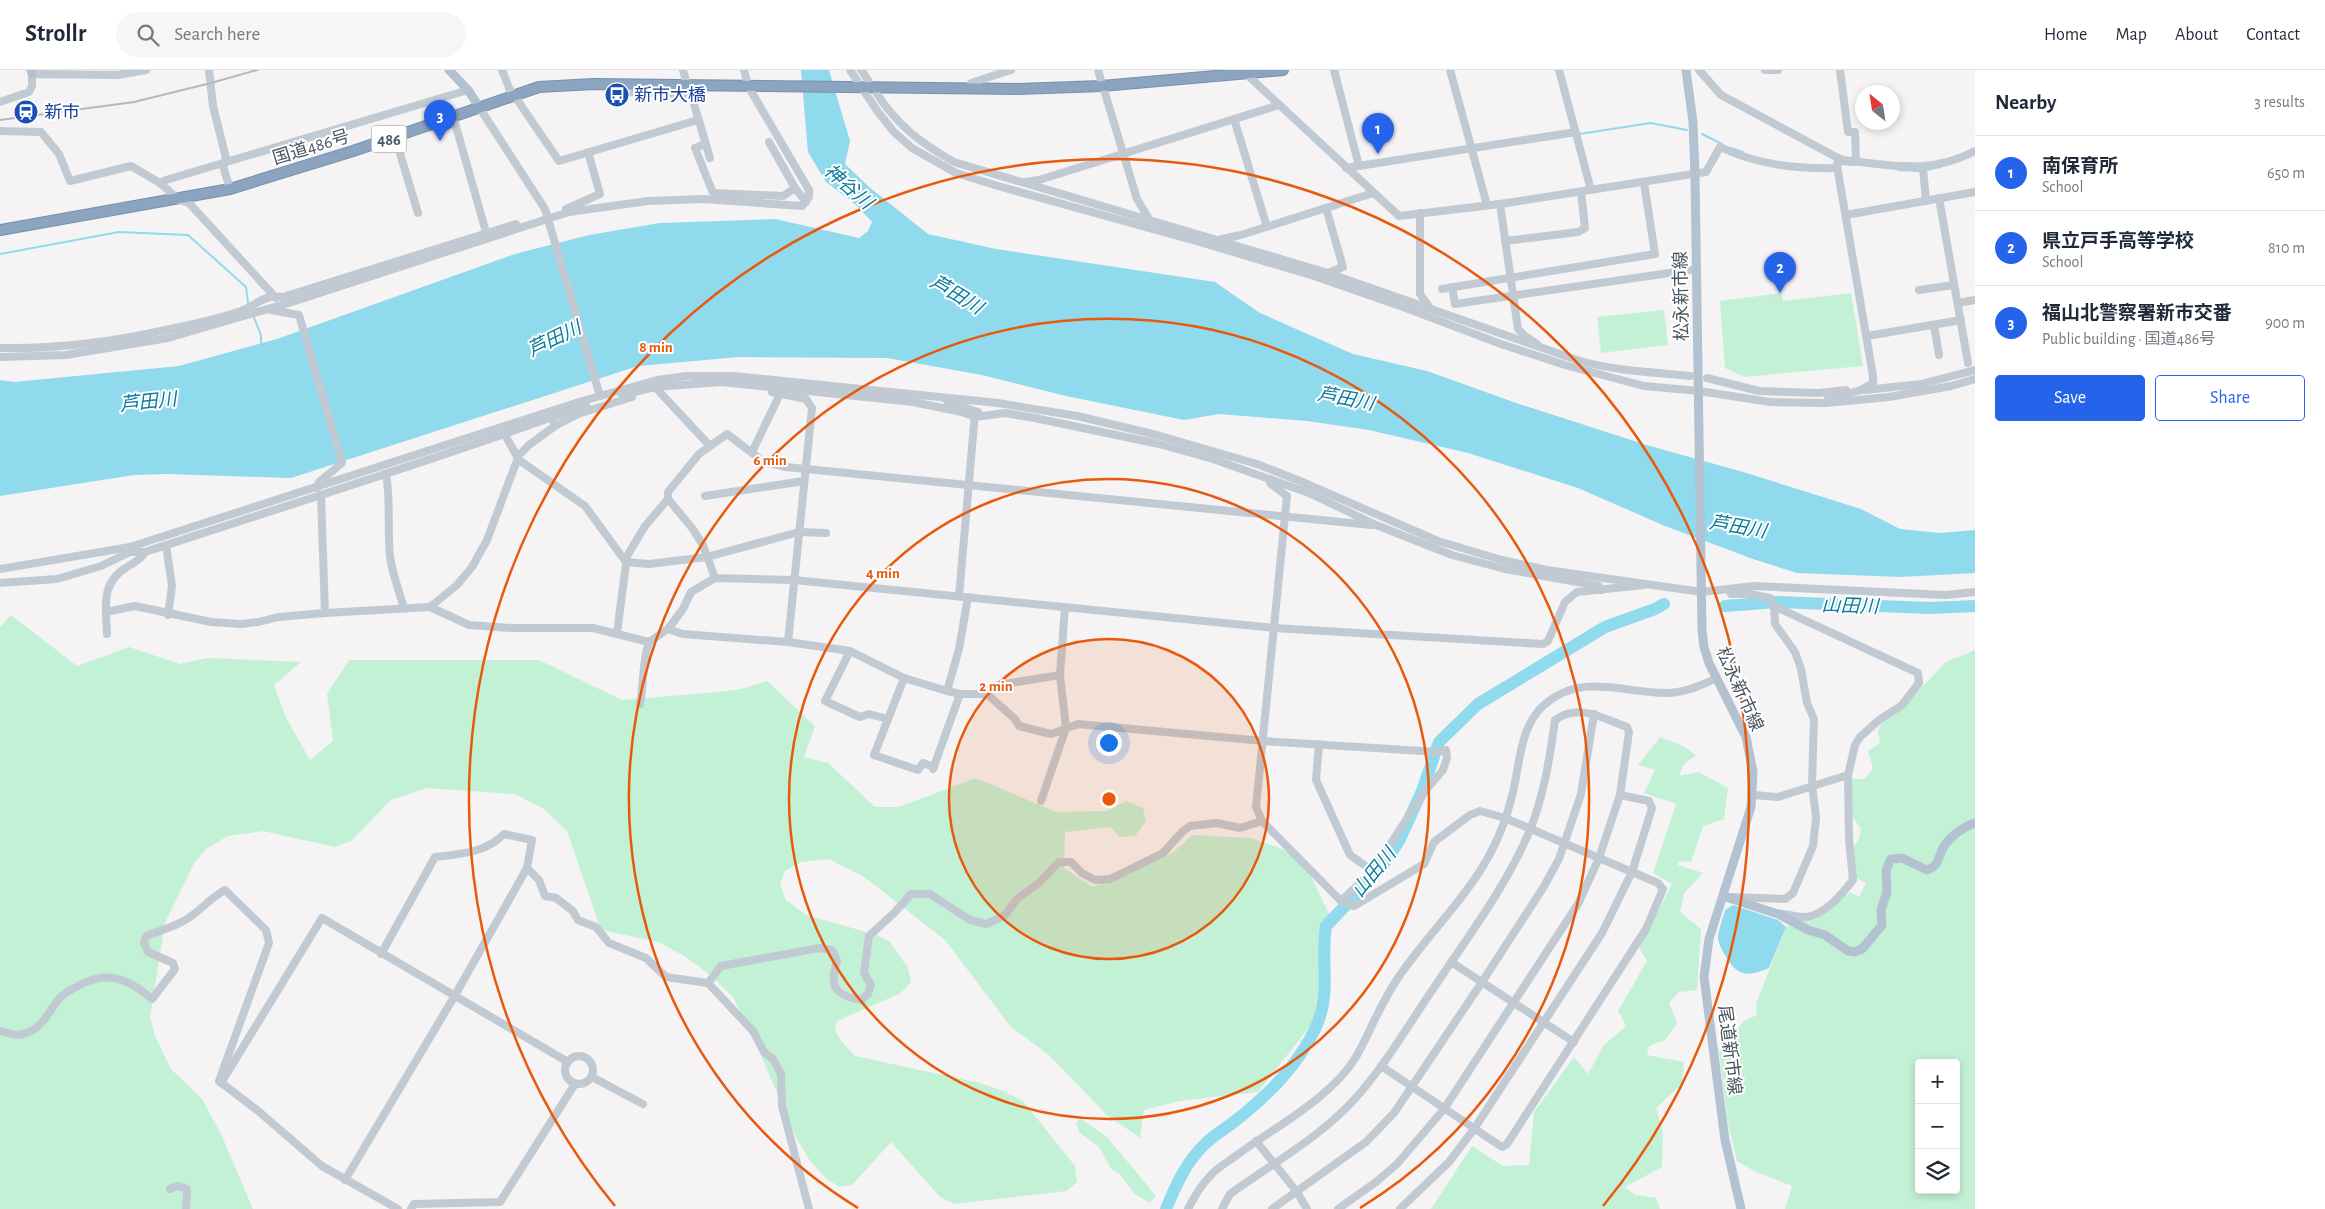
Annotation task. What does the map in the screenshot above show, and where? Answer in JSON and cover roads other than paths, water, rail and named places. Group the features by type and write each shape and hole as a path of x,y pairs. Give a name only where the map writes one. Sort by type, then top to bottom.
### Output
{"highway":[{"name":"国道486号","path":"0,229 32,226 230,189 395,137 513,94 548,86 687,85 745,75 866,84 970,88 1102,86 1283,70"}],"main road":[{"name":"松永新市線","path":"1686,70 1693,122 1695,175 1701,614 1704,647 1716,678 1746,737 1753,772 1751,806 1724,896"},
{"path":"452,71 479,107"},
{"path":"1724,896 1778,914 1808,930 1825,935 1848,951 1855,952 1862,949 1882,925 1881,910 1887,892 1886,870 1891,859 1896,857 1902,858 1927,870 1933,868 1938,862 1947,842 1960,831 1975,823"},
{"name":"尾道新市線","path":"1724,896 1709,939 1704,977 1725,1140 1741,1209"}],"street":[{"path":"0,102 29,92 32,86 32,72 118,75 146,70"},
{"path":"209,70 213,106 226,158 224,162 230,189"},
{"path":"502,70 513,94 559,161 698,120"},
{"path":"683,70 687,85"},
{"path":"850,70 866,84"},
{"path":"861,70 878,112 894,132 912,148 956,173 1311,275 1501,344 1566,365 1644,386 1699,395 1770,402 1825,403 1889,397 1950,386 1975,379"},
{"path":"970,88 971,82 1011,70"},
{"path":"1098,70 1137,199 1148,219"},
{"path":"1334,70 1358,166"},
{"path":"1450,70 1487,205"},
{"path":"1559,70 1591,190"},
{"path":"1700,70 1721,95 1837,163 1873,383 1861,390 1826,399 1825,403"},
{"path":"1765,70 1778,70"},
{"path":"1840,70 1848,132 1855,132 1856,162"},
{"path":"1244,72 1400,216 1500,204 1695,175 1706,172 1720,147 1762,163 1796,168 1856,162 1923,171 1958,160 1975,151"},
{"path":"0,348 39,348 99,342 170,329 242,310 273,296 283,297 524,221 548,218 603,206 648,201 703,199 802,206 809,197 809,190 745,75"},
{"path":"622,84 624,92 691,94 710,158"},
{"path":"160,183 224,162 468,90"},
{"path":"877,94 901,126 924,145 954,162 1328,272 1548,351 1609,369 1690,376"},
{"path":"998,186 1039,180 1279,105"},
{"path":"479,107 545,209 600,396"},
{"path":"454,116 486,232"},
{"path":"1234,119 1267,227"},
{"path":"0,131 41,132 59,154 70,181 131,166 160,183 179,200 189,203 273,296 279,300 292,302"},
{"path":"1346,168 1576,132"},
{"path":"395,137 418,213"},
{"path":"769,142 795,188 806,202"},
{"path":"705,144 695,148 713,193 783,196 795,188"},
{"path":"557,216 557,214 600,194 588,152"},
{"path":"1923,171 1926,201"},
{"path":"1442,289 1655,254 1644,183"},
{"path":"1505,241 1578,232 1586,228 1581,192"},
{"path":"1846,215 1975,192"},
{"path":"1220,240 1373,193"},
{"path":"1939,198 1968,364"},
{"path":"1500,204 1518,329 1525,336 1566,362 1566,365"},
{"path":"1326,208 1343,267 1328,272"},
{"path":"1420,214 1420,294 1430,309"},
{"path":"0,357 56,356 168,338 255,314 548,218"},
{"path":"1452,287 1455,304 1697,269"},
{"path":"1919,290 1954,284"},
{"path":"255,314 255,311 273,296"},
{"path":"1958,303 1975,300"},
{"path":"269,309 299,315 342,459 342,463 319,482 317,487"},
{"path":"1866,336 1961,320"},
{"path":"1934,325 1939,355"},
{"path":"1707,378 1759,391 1819,393 1921,384 1975,370"},
{"path":"0,569 130,549 600,396 657,380 688,376 734,376 998,403 1077,416 1210,449 1300,481 1438,541 1502,560 1595,578 1647,583 1702,592 1754,586 1946,595 1975,592"},
{"path":"0,583 57,579 101,566 130,549 145,552 350,486 504,435 590,404 600,396 614,396 656,388 721,382 913,402 975,415 1005,413 1102,431 1213,459 1270,479 1309,493 1376,525 1452,555 1505,569 1598,586 1601,590"},
{"path":"754,386 754,388 806,399 812,408 788,642"},
{"path":"430,607 457,585 472,567 487,540 520,455 528,445 555,426 578,414 656,388"},
{"path":"656,388 709,445"},
{"path":"752,452 780,394"},
{"path":"945,397 948,402 965,407 975,415"},
{"path":"975,415 996,410 998,403"},
{"path":"959,596 975,415"},
{"path":"552,417 555,426"},
{"path":"715,578 703,546 692,528 668,499 668,492 709,445 727,434 764,462 806,469 1376,525"},
{"path":"504,435 519,460 585,506 626,562 649,564 707,557 799,532 826,533"},
{"path":"386,474 390,558 404,608"},
{"path":"1270,479 1270,482 1287,496 1256,807 1262,821 1341,901 1354,906 1424,864 1434,842 1470,815 1480,811 1505,818 1658,883 1664,890 1646,929 1507,1144 1502,1146 1474,1129 1382,1066"},
{"path":"705,496 804,481"},
{"path":"317,487 319,490 325,491 348,484 350,486"},
{"path":"321,495 325,613"},
{"path":"617,633 627,556 645,526 668,499"},
{"path":"166,545 172,586 168,615"},
{"path":"107,634 106,592 109,584 123,569 143,556 145,552"},
{"path":"640,704 644,665 649,642 668,629 683,609 691,592 715,578 794,580 1274,628 1543,644 1548,641 1566,602 1577,592 1644,586 1647,583"},
{"path":"1724,896 1777,900 1785,899 1793,893 1812,846 1816,818 1812,784 1814,719 1807,703 1801,669 1795,652 1775,624 1774,606 1770,598 1731,594 1728,589"},
{"path":"946,691 959,649 968,597"},
{"path":"106,612 135,606 168,615 211,622 241,624 278,617 430,607 469,625 511,628 593,628 649,642"},
{"path":"1774,606 1918,674 1919,683 1902,705 1879,720 1860,737 1855,745 1848,775 1849,840 1853,880 1840,895 1814,915 1805,917 1784,913 1778,914"},
{"path":"1041,801 1066,728 1060,675 1065,607"},
{"path":"668,629 682,634 788,642 850,651 904,678 960,694 987,694 1015,719 1019,726 1051,734 1078,724 1319,744 1439,752 1446,750 1447,758 1443,770 1424,790 1374,871 1341,901"},
{"path":"850,651 825,701 860,717 869,714 888,719"},
{"path":"987,694 989,690 998,685 1060,675"},
{"path":"904,678 874,755 918,770 923,763 934,768 960,694"},
{"path":"1188,1209 1195,1195 1211,1174 1321,1095 1341,1077 1356,1058 1396,981 1481,870 1505,818 1512,795 1522,746 1529,726 1543,706 1553,698 1579,686 1592,685 1676,692 1702,685 1716,678"},
{"path":"1224,1208 1230,1194 1320,1130 1351,1103 1382,1066 1498,889 1530,829 1548,770 1555,720 1565,712 1587,712 1627,727 1629,732 1620,795 1599,858 1578,904 1444,1108 1397,1164 1376,1182 1338,1209"},
{"path":"1272,1209 1366,1142 1394,1113 1482,982 1559,858 1581,794 1594,714"},
{"path":"1319,744 1316,780 1350,855 1374,871"},
{"path":"1753,795 1778,797 1812,784 1843,778 1848,775"},
{"path":"1400,1209 1449,1162 1474,1129 1602,933 1632,872 1652,808 1649,801 1620,795"},
{"path":"708,983 722,966 818,948 832,950 837,961 832,977 835,988 847,998 861,1000 868,994 871,985 864,973 869,936 911,894 930,894 970,920 986,924 1004,916 1018,898 1038,883 1059,862 1071,862 1082,873 1095,880 1110,879 1163,853 1190,826 1217,824 1240,828 1262,821"},
{"path":"345,1180 454,997 527,868 532,840 504,834 496,843 472,852 435,857 381,954"},
{"path":"527,868 539,880 545,896 556,898 573,911 578,920 596,928 609,943 646,958 666,977 708,983 753,1031 764,1052 773,1059 781,1074 782,1106 810,1209"},
{"path":"0,1030 16,1035 26,1033 37,1027 64,994 95,979 112,977 123,980 136,985 152,999 175,969 173,963 148,952 144,943 146,936 172,928 191,917 209,899 225,890 266,930 269,943 219,1078 221,1083 257,1110 310,1157 345,1180 398,1209"},
{"path":"221,1083 322,918 568,1062"},
{"path":"1451,962 1574,1042"},
{"path":"580,1056 589,1060 593,1068 592,1077 583,1084 575,1084 566,1074 568,1062 580,1056"},
{"path":"592,1077 643,1104"},
{"path":"412,1209 414,1204 500,1202 575,1084"},
{"path":"1256,1141 1297,1192 1308,1209"},
{"path":"170,1190 178,1186 187,1189 186,1209"}],"water":[{"path":"801,70 829,70 850,141 845,164 869,187 928,234 996,249 1215,282 1260,313 1353,354 1427,371 1519,404 1650,446 1743,472 1861,509 1900,529 1940,533 1975,530 1975,573 1900,577 1797,573 1753,559 1665,526 1578,488 1468,453 1369,430 1307,421 1219,414 1184,420 1066,396 982,375 887,358 739,357 638,366 291,478 166,474 134,475 0,496 0,380 14,382 179,366 277,339 515,254 589,235 660,223 775,219 859,238 868,231 872,222 855,204 826,182 808,152"},
{"path":"1733,905 1778,920 1786,927 1769,968 1749,974 1738,971 1729,962 1720,946 1718,937 1725,910"}],"waterway":[{"path":"1579,134 1651,123 1687,130"},
{"path":"1702,134 1722,144"},
{"path":"1731,148 1743,152"},
{"path":"1839,164 1856,165"},
{"path":"1926,170 1940,167"},
{"path":"1898,170 1921,171"},
{"path":"0,254 119,232 188,235 246,287 248,303"},
{"path":"253,315 261,335 261,343"},
{"name":"山田川","path":"1725,606 1777,602 1930,608 1975,606"},
{"name":"山田川","path":"1166,1209 1182,1174 1192,1158 1208,1141 1247,1111 1270,1090 1291,1067 1309,1041 1321,1014 1325,989 1324,952 1326,926 1381,868 1399,841 1422,791 1439,742 1478,704 1605,627 1664,604"}],"railway":[{"path":"0,120 134,102 257,70"}],"place":[{"name":"新市大橋","path":"617,95"},
{"name":"新市","path":"26,112"},
{"name":"福山北警察署新市交番","path":"440,141"},
{"name":"南保育所","path":"1378,154"},
{"name":"県立戸手高等学校","path":"1780,293"}],"water label":[{"name":"神谷川","path":"849,186"},
{"name":"芦田川","path":"957,294"},
{"name":"芦田川","path":"554,338"},
{"name":"芦田川","path":"1346,398"},
{"name":"芦田川","path":"148,401"},
{"name":"芦田川","path":"1738,526"}]}
